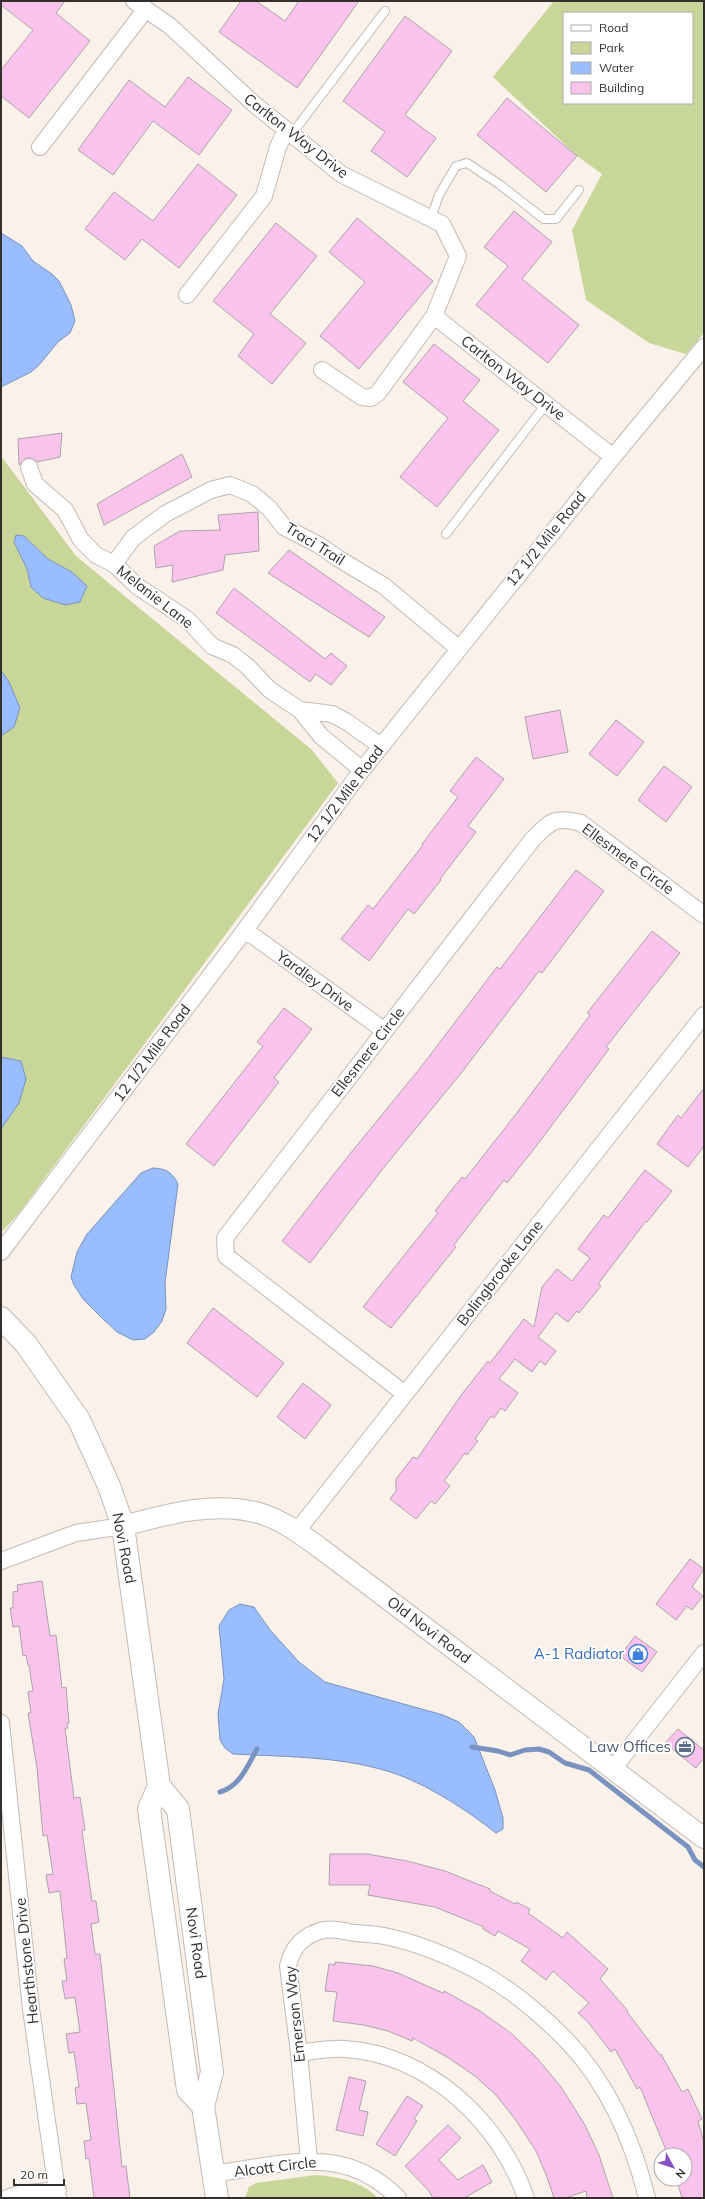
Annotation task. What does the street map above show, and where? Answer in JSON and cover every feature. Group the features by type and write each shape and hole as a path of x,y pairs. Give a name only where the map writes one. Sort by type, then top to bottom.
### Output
{"main road":[{"name":"Novi Road","path":"1,1318 26,1344 79,1420 110,1489 123,1526 159,1786 178,1809 212,2072 203,2106 217,2198"}],"street":[{"name":"Carlton Way Drive","path":"140,5 170,26 254,104 340,174 442,224 458,256 434,316 613,457"},
{"path":"40,147 140,5"},
{"path":"187,294 264,196 278,146 289,132"},
{"path":"322,370 362,398 371,398 378,393 434,316"},
{"name":"12 1/2 Mile Road","path":"1,1252 245,930 362,770 458,648 704,346"},
{"name":"Melanie Lane","path":"29,467 35,484 65,510 81,540 96,555 114,564 137,586 188,620 212,646 233,655 247,666 270,690 300,710 321,736 362,770"},
{"name":"Traci Trail","path":"114,564 133,538 165,514 211,490 230,485 252,494 269,508 284,527 319,545 339,560 384,586 458,648"},
{"name":"Melanie Lane","path":"300,710 332,714 347,722 381,746"},
{"name":"Ellesmere Circle","path":"405,1394 226,1256 225,1238 532,840 548,824 563,818 581,823 704,915"},
{"name":"Yardley Drive","path":"245,930 384,1031"},
{"name":"Bolingbrooke Lane","path":"297,1531 704,1015"},
{"name":"Old Novi Road","path":"123,1526 166,1514 225,1509 261,1514 297,1531 704,1838"},
{"path":"1,1561 76,1533 123,1526"},
{"path":"613,1769 704,1653"},
{"name":"Hearthstone Drive","path":"1,1723 31,2009 58,2194"},
{"name":"Emerson Way","path":"309,2161 299,2053 288,1966 290,1958 298,1944 309,1935 325,1929 334,1929 384,1936 439,1953 485,1975 504,1987 544,2018 570,2044 609,2097 634,2148 647,2198"},
{"path":"299,2053 330,2049 360,2051 397,2062 430,2078 461,2100 491,2131 517,2173 526,2198"},
{"name":"Alcott Circle","path":"213,2174 309,2161 326,2161 354,2167 379,2181 398,2198"},
{"path":"7,2198 19,2194 58,2194"}],"lane":[{"path":"289,132 385,11"},
{"path":"431,218 439,195 456,166 467,163 500,184 544,219 556,219 579,190"},
{"path":"446,534 546,404"}],"green space":[{"path":"554,1 704,1 704,333 686,354 649,343 586,300 572,230 602,174 577,156 493,77"},
{"path":"1,456 76,556 312,750 338,783 19,1213 1,1233 1,1129 19,1103 21,1061 1,1057 1,736 14,727 9,682 1,670","holes":["24,536 48,559 72,572 31,587 27,569 17,549"]},
{"path":"316,2175 349,2181 371,2192 378,2198 245,2198 249,2187 256,2183"}],"water":[{"path":"1,233 22,246 33,261 52,274 59,281 71,305 75,321 70,333 58,342 39,365 31,372 1,387"},
{"path":"16,535 24,536 48,559 72,572 87,586 80,602 65,605 43,598 31,587 27,569 14,542"},
{"path":"1,670 9,682 20,708 14,727 1,736"},
{"path":"1,1057 21,1061 26,1079 19,1103 1,1129"},
{"path":"153,1168 162,1169 168,1172 174,1177 178,1184 165,1283 166,1309 162,1321 154,1332 145,1339 133,1340 117,1332 83,1299 71,1277 77,1252 87,1234 141,1173"},
{"path":"240,1604 254,1607 270,1630 299,1662 325,1682 443,1715 459,1722 474,1737 495,1790 503,1818 503,1829 496,1833 462,1808 425,1786 399,1775 379,1769 359,1764 317,1758 233,1754 225,1748 220,1740 218,1714 224,1679 219,1626 229,1610"}],"building":[{"path":"1,1 65,1 56,13 90,41 29,118 1,96 1,70 33,30 1,5"},
{"path":"241,1 256,1 285,21 299,1 359,1 297,88 219,32"},
{"path":"405,16 452,51 405,115 436,138 407,177 371,151 385,132 343,101"},
{"path":"188,77 232,110 199,155 153,121 113,175 78,150 129,80 165,107"},
{"path":"507,98 577,156 546,192 477,135"},
{"path":"198,164 237,195 179,268 142,239 125,260 85,229 114,192 153,221"},
{"path":"514,211 552,242 522,279 579,325 548,363 476,305 508,266 484,247"},
{"path":"357,218 433,281 359,369 320,336 365,282 329,252"},
{"path":"276,223 317,256 270,314 306,343 272,384 238,356 254,334 213,301"},
{"path":"434,344 480,380 463,401 499,430 437,507 400,477 448,418 403,382"},
{"path":"62,433 60,457 37,462 31,458 26,458 19,465 18,439"},
{"path":"182,454 192,477 104,525 97,504"},
{"path":"258,512 259,551 225,555 223,570 172,582 173,565 156,568 154,546 180,531 220,530 218,515"},
{"path":"289,550 385,617 369,637 268,573"},
{"path":"234,588 325,659 331,653 347,666 331,685 316,674 310,682 216,613"},
{"path":"560,710 568,752 533,759 525,717"},
{"path":"616,720 644,742 617,776 589,754"},
{"path":"476,757 504,779 468,826 476,832 440,879 441,880 414,914 408,909 369,961 341,939 368,905 373,909 423,845 422,844 458,797 450,791"},
{"path":"664,766 692,787 666,822 638,800"},
{"path":"576,870 604,891 542,973 539,971 462,1072 385,1166 310,1263 282,1241 345,1160 421,1067 497,967 500,969"},
{"path":"652,931 680,953 606,1047 609,1049 534,1149 507,1183 504,1180 454,1245 456,1247 391,1328 363,1307 438,1213 435,1211 462,1177 465,1179 516,1114 590,1015 587,1013"},
{"path":"284,1008 312,1029 274,1078 279,1082 214,1166 186,1144 263,1046 257,1042"},
{"path":"704,1088 704,1146 688,1167 657,1144 678,1115 681,1118"},
{"path":"645,1170 672,1191 647,1222 646,1221 598,1284 601,1286 579,1313 577,1311 568,1322 556,1313 538,1337 556,1351 545,1365 540,1361 532,1372 515,1359 499,1379 518,1393 505,1411 501,1408 494,1418 491,1416 475,1439 478,1441 467,1455 465,1453 444,1481 450,1486 435,1504 431,1501 416,1519 390,1499 396,1491 396,1479 413,1457 417,1459 462,1394 488,1361 490,1363 524,1319 534,1327 542,1287 557,1269 572,1281 590,1258 578,1249 604,1215 608,1218"},
{"path":"213,1308 284,1363 257,1397 187,1343"},
{"path":"303,1383 331,1405 305,1439 277,1417"},
{"path":"690,1559 704,1569 692,1587 703,1596 692,1610 687,1606 676,1620 656,1604"},
{"path":"42,1581 50,1636 56,1635 62,1688 66,1687 69,1723 67,1723 68,1728 65,1728 74,1798 80,1797 85,1830 82,1831 92,1901 96,1901 99,1922 91,1924 95,1954 100,1954 122,2167 126,2166 130,2198 94,2198 89,2158 86,2159 84,2141 91,2140 86,2103 77,2104 75,2088 79,2087 74,2052 69,2053 66,2034 80,2032 75,1997 65,1999 62,1981 67,1981 64,1959 67,1958 60,1891 49,1893 46,1875 53,1874 47,1835 43,1836 37,1768 28,1713 31,1713 28,1692 33,1691 29,1665 26,1655 23,1656 19,1626 13,1627 10,1608 13,1608 13,1592 18,1591 17,1585"},
{"name":"A-1 Radiator","path":"635,1636 657,1652 642,1672 620,1656"},
{"name":"Law Offices","path":"678,1729 704,1750 704,1758 696,1768 665,1743"},
{"path":"330,1854 367,1854 407,1861 445,1871 490,1889 490,1891 515,1904 516,1902 530,1909 528,1913 563,1938 567,1932 608,1969 600,1979 628,2011 627,2012 660,2055 661,2054 682,2092 688,2089 702,2119 698,2121 704,2142 704,2198 682,2198 679,2187 693,2187 693,2147 665,2147 640,2087 637,2089 615,2049 611,2052 588,2022 578,2013 589,2003 553,1971 546,1980 521,1961 530,1949 498,1931 495,1936 483,1929 484,1927 435,1907 368,1895 370,1885 329,1885"},
{"path":"335,1962 373,1966 398,1973 443,1993 444,1991 480,2011 512,2034 537,2058 561,2087 585,2125 599,2155 613,2198 587,2198 586,2191 565,2198 554,2198 536,2151 515,2119 496,2095 475,2076 447,2057 413,2038 412,2041 388,2031 364,2025 333,2021 337,1992 325,1991 329,1964 335,1965"},
{"path":"349,2077 366,2081 359,2110 368,2112 363,2136 336,2130"},
{"path":"407,2096 423,2106 414,2119 417,2121 395,2156 376,2144"},
{"path":"448,2125 461,2138 439,2160 458,2180 483,2165 492,2182 464,2198 433,2198 429,2191 405,2166"}],"waterway":[{"path":"472,1747 498,1751 510,1755 525,1750 539,1749 549,1752 565,1763 589,1770 688,1847 695,1860 704,1867"},
{"path":"220,1792 238,1781 257,1749"}],"place":[{"name":"A-1 Radiator","path":"638,1654"},
{"name":"Law Offices","path":"685,1747"}]}
